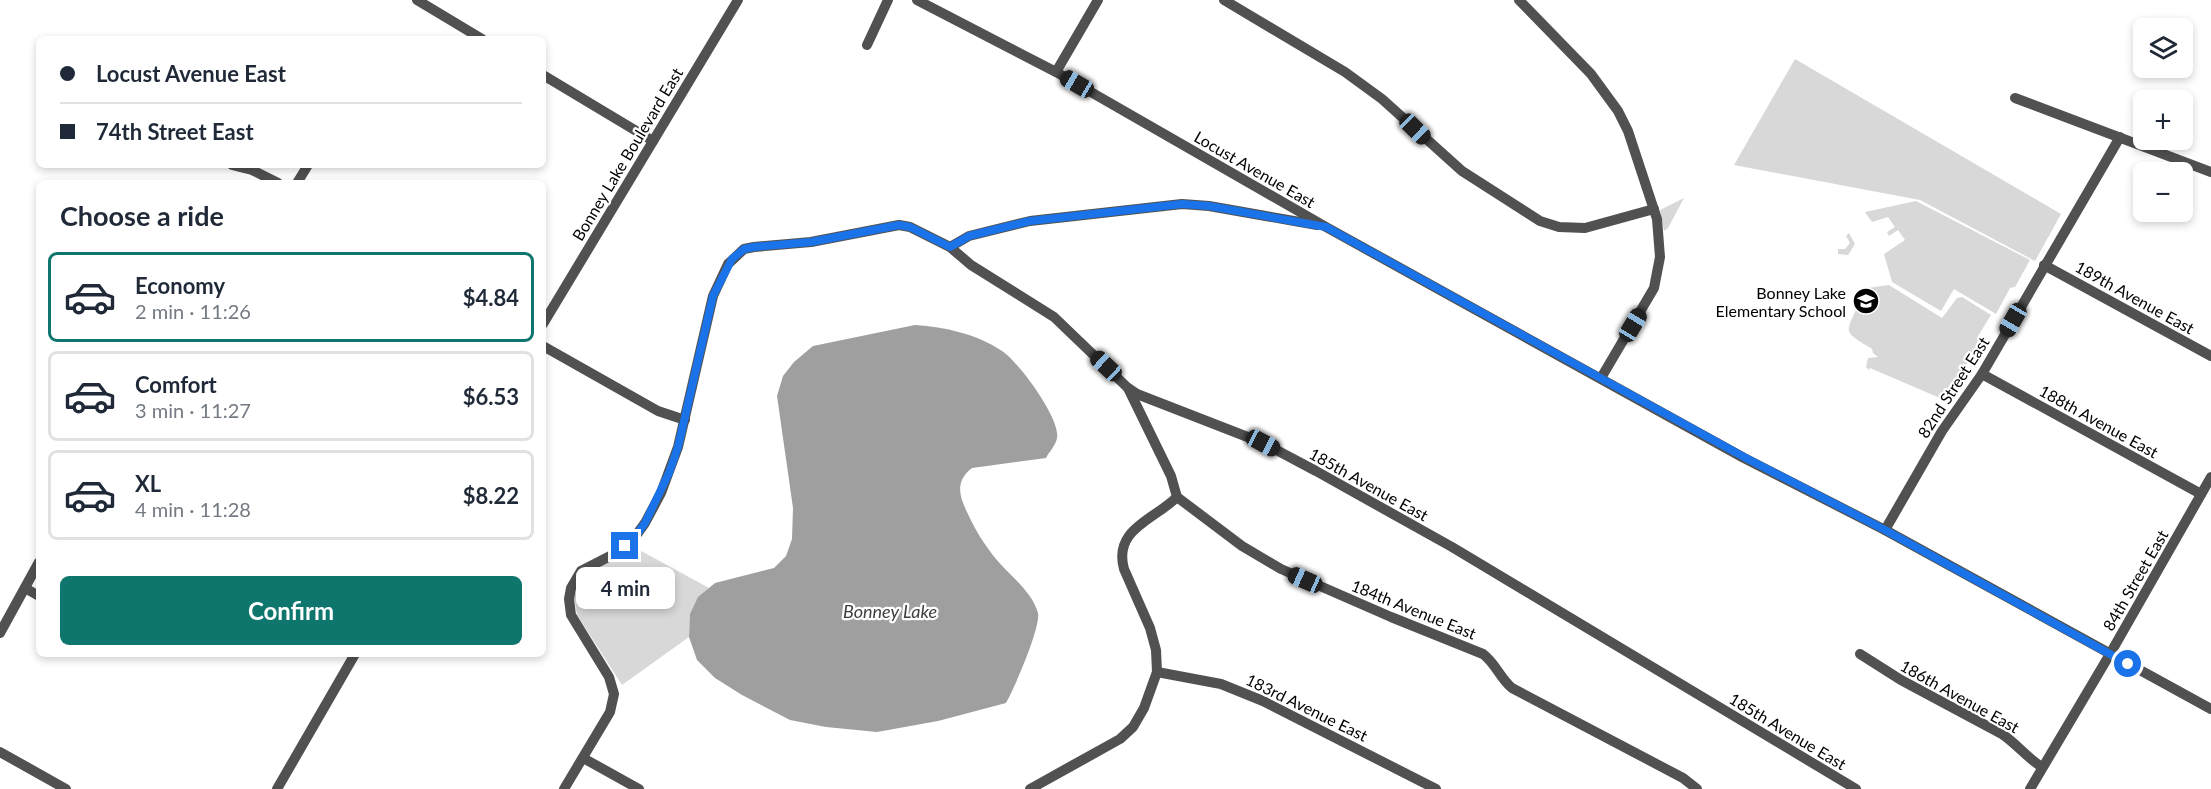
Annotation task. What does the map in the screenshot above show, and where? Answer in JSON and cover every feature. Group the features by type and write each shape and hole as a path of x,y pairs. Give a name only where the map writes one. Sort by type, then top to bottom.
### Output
{"street":[{"path":"417,0 477,36"},
{"name":"Bonney Lake Boulevard East","path":"546,319 738,0"},
{"path":"867,45 888,0"},
{"name":"Locust Avenue East","path":"917,0 1056,72 1326,227 1744,457 1885,530 2211,709"},
{"path":"1056,72 1098,0"},
{"path":"1224,0 1354,78 1382,99 1462,171 1540,221 1558,227 1585,228 1654,208"},
{"path":"1519,0 1591,74 1618,111 1628,131 1657,219 1660,257 1654,288 1601,378"},
{"path":"546,77 652,141"},
{"path":"2015,98 2211,172"},
{"name":"82nd Street East","path":"1885,530 1942,431 1982,374 2120,137"},
{"path":"244,168 272,180"},
{"path":"950,247 969,236 1030,221 1182,204 1209,206 1326,227"},
{"name":"185th Avenue East","path":"583,758 610,712 614,694 609,677 571,615 569,599 571,588 581,571 618,552 632,541 668,476 685,420 709,311 720,278 728,264 744,249 811,242 899,225 910,227 950,247 971,265 1054,317 1128,388 1152,400 1263,443 1353,491 1856,789"},
{"name":"189th Avenue East","path":"2044,265 2211,356"},
{"path":"546,348 658,411 685,420"},
{"name":"188th Avenue East","path":"1982,374 2201,494"},
{"path":"1030,789 1128,733 1144,708 1157,672 1154,639 1124,568 1121,553 1124,543 1134,530 1167,507 1177,497 1172,476 1128,388"},
{"name":"84th Street East","path":"2030,789 2211,477"},
{"name":"184th Avenue East","path":"1177,497 1242,546 1281,569 1483,654 1493,663 1501,678 1512,688 1683,778 1697,789"},
{"path":"0,633 36,568"},
{"path":"25,588 36,594"},
{"name":"186th Avenue East","path":"1860,654 1894,676 2015,742 2030,759 2042,766"},
{"path":"277,789 352,657"},
{"name":"183rd Avenue East","path":"1157,672 1221,684 1254,697 1436,789"},
{"path":"0,752 66,789"},
{"path":"564,789 583,758 639,789"}],"shaded area":[{"path":"1795,59 2061,214 2035,261 1920,200 1734,165"},
{"path":"1684,198 1668,228 1664,231 1660,210"},
{"path":"1916,201 2030,260 2015,287 2010,288 1996,314 1954,289 1941,311 1892,282 1884,254 1905,240 1898,230 1889,236 1887,232 1895,227 1888,217 1872,222 1865,212"},
{"path":"1849,233 1855,244 1848,255 1838,254 1838,249 1845,249 1850,243 1846,236"},
{"path":"1889,285 1942,318 1957,298 1962,297 1991,315 1978,336 1981,340 1948,397 1940,398 1866,367 1868,358 1878,357 1872,349 1850,334 1850,322 1869,290 1868,288"},
{"path":"632,546 709,588 695,604 689,637 622,685 577,615 574,597 580,581 587,572"}],"water":[{"name":"Bonney Lake","path":"915,325 960,332 1002,351 1018,366 1037,391 1056,429 1057,438 1046,458 972,468 963,478 960,489 964,506 980,537 996,559 1026,591 1035,605 1038,620 1031,644 1006,703 938,721 877,732 826,727 790,720 715,678 697,660 689,637 690,614 698,597 715,583 774,568 786,556 792,539 793,508 777,396 783,376 794,362 813,346"}],"place":[{"name":"Bonney Lake Elementary School","path":"1866,301"}],"route":[{"path":"625,546 632,541 645,523 668,476 678,447 713,296 728,264 744,249 811,242 899,225 910,227 950,247 969,236 1030,221 1192,204 1326,227 1744,457 1885,530 2128,664"}]}
